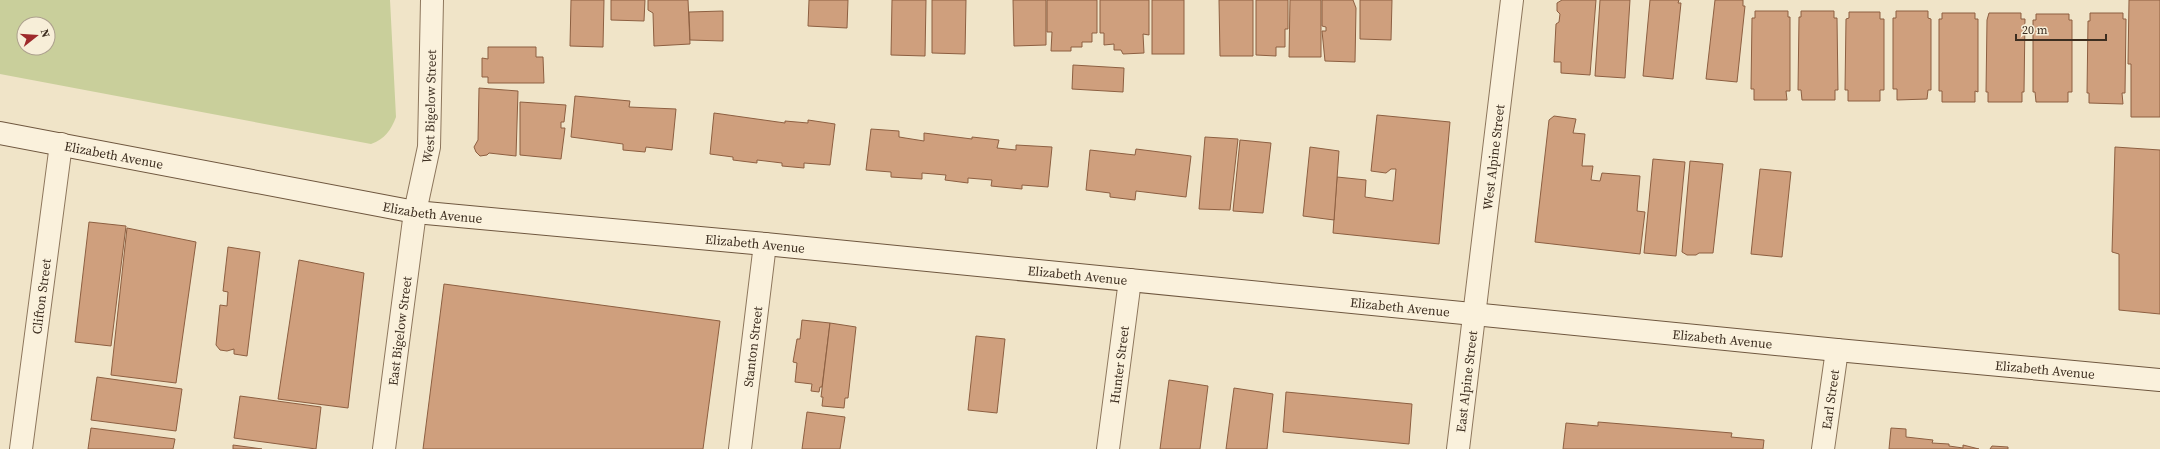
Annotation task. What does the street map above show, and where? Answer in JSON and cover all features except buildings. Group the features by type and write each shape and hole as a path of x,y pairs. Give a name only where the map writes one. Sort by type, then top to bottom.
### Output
{"main road":[{"name":"West Bigelow Street","path":"416,212 430,147 432,0"},
{"name":"West Alpine Street","path":"1474,315 1512,0"},
{"name":"Elizabeth Avenue","path":"0,133 416,212 765,244 1474,315 2160,380"},
{"name":"Clifton Street","path":"21,449 61,144"},
{"name":"East Bigelow Street","path":"384,449 416,212"},
{"name":"Stanton Street","path":"740,449 765,244"},
{"name":"Hunter Street","path":"1108,449 1130,280"},
{"name":"East Alpine Street","path":"1458,449 1474,315"},
{"name":"Earl Street","path":"1822,449 1837,350"}],"green space":[{"path":"0,0 390,0 396,117 387,134 380,140 371,144 0,74"}]}
